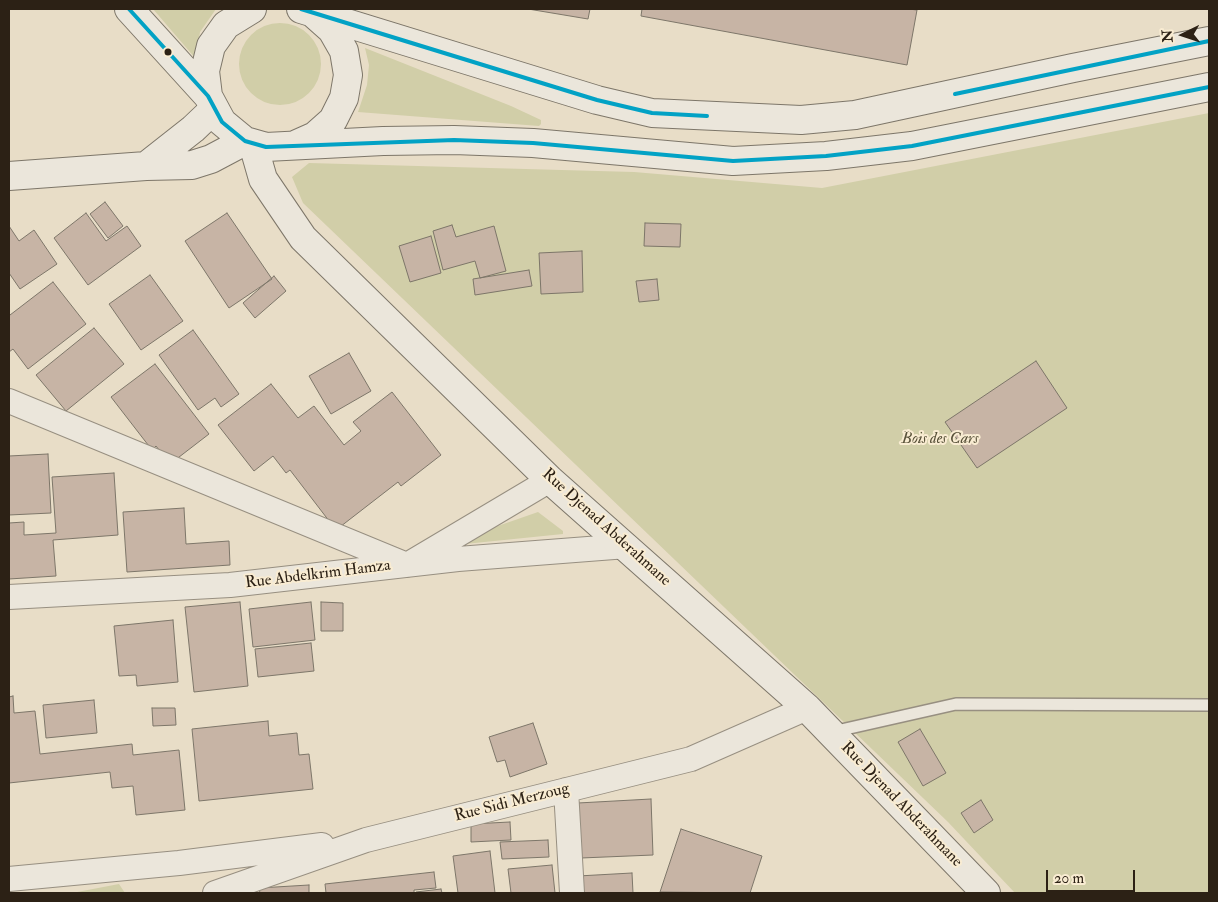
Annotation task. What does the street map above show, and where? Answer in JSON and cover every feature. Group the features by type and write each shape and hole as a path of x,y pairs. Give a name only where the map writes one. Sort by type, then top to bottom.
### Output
{"main road":[{"path":"129,9 210,103 232,133 249,142 280,147 454,140 533,143 733,161 826,156 912,146 1209,87"},
{"path":"146,166 193,129 210,103 205,71 211,46 226,25 252,9"},
{"path":"307,11 596,100 652,113 801,120 855,116 1073,68 1209,41"},
{"path":"293,145 315,136 333,120 344,98 348,75 344,51 332,30 307,11"},
{"path":"9,176 146,166 192,165 211,159 249,142"},
{"name":"Rue Djenad Abderahmane","path":"249,142 263,179 303,238 550,480 627,546 807,708 986,893"}],"street":[{"path":"9,401 407,565 550,480"},
{"name":"Rue Abdelkrim Hamza","path":"9,597 230,585 407,565 627,546"},
{"name":"Rue Sidi Merzoug","path":"215,893 366,840 691,759 807,708"},
{"path":"566,790 572,893"},
{"path":"9,879 179,863 366,840"}],"lane":[{"path":"830,732 956,704 1209,705"}],"green space":[{"path":"153,9 216,9 200,32 196,59"},
{"path":"280,23 296,26 309,35 318,48 321,64 318,80 309,93 296,102 280,105 264,102 251,93 242,80 239,64 242,48 251,35 264,26"},
{"path":"365,48 511,106 541,120 541,124 539,126 358,112 367,85 369,65"},
{"name":"Bois des Cars","path":"1209,113 1209,893 1015,893 948,822 303,203 292,177 309,163 634,172 822,188"},
{"path":"538,512 563,531 563,534 455,545 452,542"},
{"path":"119,884 125,893 72,893"}],"building":[{"path":"528,9 590,9 588,19"},
{"path":"642,9 917,10 907,65 641,16"},
{"path":"105,202 123,226 108,238 90,214"},
{"path":"86,213 106,241 127,226 141,246 88,285 54,238"},
{"path":"227,213 272,279 229,308 185,241"},
{"path":"645,223 681,224 680,247 644,246"},
{"path":"452,225 456,237 494,226 506,271 480,278 475,261 443,270 433,231"},
{"path":"9,226 19,241 34,230 57,264 20,289 9,273"},
{"path":"431,236 441,273 410,282 399,246"},
{"path":"582,251 583,292 541,294 539,253"},
{"path":"529,270 532,286 475,295 473,279"},
{"path":"150,275 183,321 141,350 109,304"},
{"path":"274,276 286,291 255,318 243,303"},
{"path":"657,279 659,300 639,302 636,281"},
{"path":"53,282 86,324 28,369 13,349 9,352 9,313 10,315"},
{"path":"94,328 124,364 66,411 36,375"},
{"path":"193,330 239,394 221,407 215,398 198,410 159,355"},
{"path":"349,353 371,391 331,414 309,376"},
{"path":"1036,361 1067,408 977,468 945,422"},
{"path":"155,364 209,434 170,464 156,446 152,450 111,397"},
{"path":"271,384 298,418 314,406 344,445 361,431 353,422 392,392 441,455 401,486 398,482 336,530 290,470 286,473 273,456 254,471 218,425"},
{"path":"48,454 51,513 9,515 9,456"},
{"path":"114,473 118,535 53,540 56,576 9,579 9,523 24,522 24,535 56,533 52,477"},
{"path":"184,508 186,544 229,541 230,565 127,572 123,512"},
{"path":"240,602 248,686 194,692 185,607"},
{"path":"311,602 315,640 253,647 249,609"},
{"path":"321,602 343,603 343,631 321,631"},
{"path":"173,620 178,682 137,686 136,675 119,676 114,626"},
{"path":"311,643 314,671 258,677 255,649"},
{"path":"13,696 14,713 35,711 40,754 132,744 133,755 179,750 185,810 136,815 133,786 112,788 110,772 9,783 9,697"},
{"path":"94,700 97,733 46,738 43,705"},
{"path":"152,708 175,708 176,725 153,726"},
{"path":"268,721 269,736 297,733 299,755 309,754 313,789 199,801 192,729"},
{"path":"533,723 547,764 510,777 505,760 497,762 489,737"},
{"path":"920,729 946,773 923,786 898,742"},
{"path":"651,799 653,855 581,858 578,803"},
{"path":"981,800 993,820 974,833 961,813"},
{"path":"510,822 511,840 471,842 471,824"},
{"path":"681,829 762,856 750,893 660,892"},
{"path":"548,840 549,857 502,859 500,842"},
{"path":"490,851 495,893 458,893 453,856"},
{"path":"552,865 555,893 511,893 508,869"},
{"path":"434,872 436,888 414,890 414,893 326,893 325,884"},
{"path":"632,873 633,893 579,893 578,876"},
{"path":"309,885 309,893 260,893 259,888"},
{"path":"441,889 442,893 416,893 416,892"}],"transit line":[{"path":"129,9 208,96 222,122 245,141 266,147 454,140 533,143 733,161 826,156 912,146 1209,87"},
{"path":"301,9 597,100 652,113 707,116"},
{"path":"955,94 1209,41"}]}
